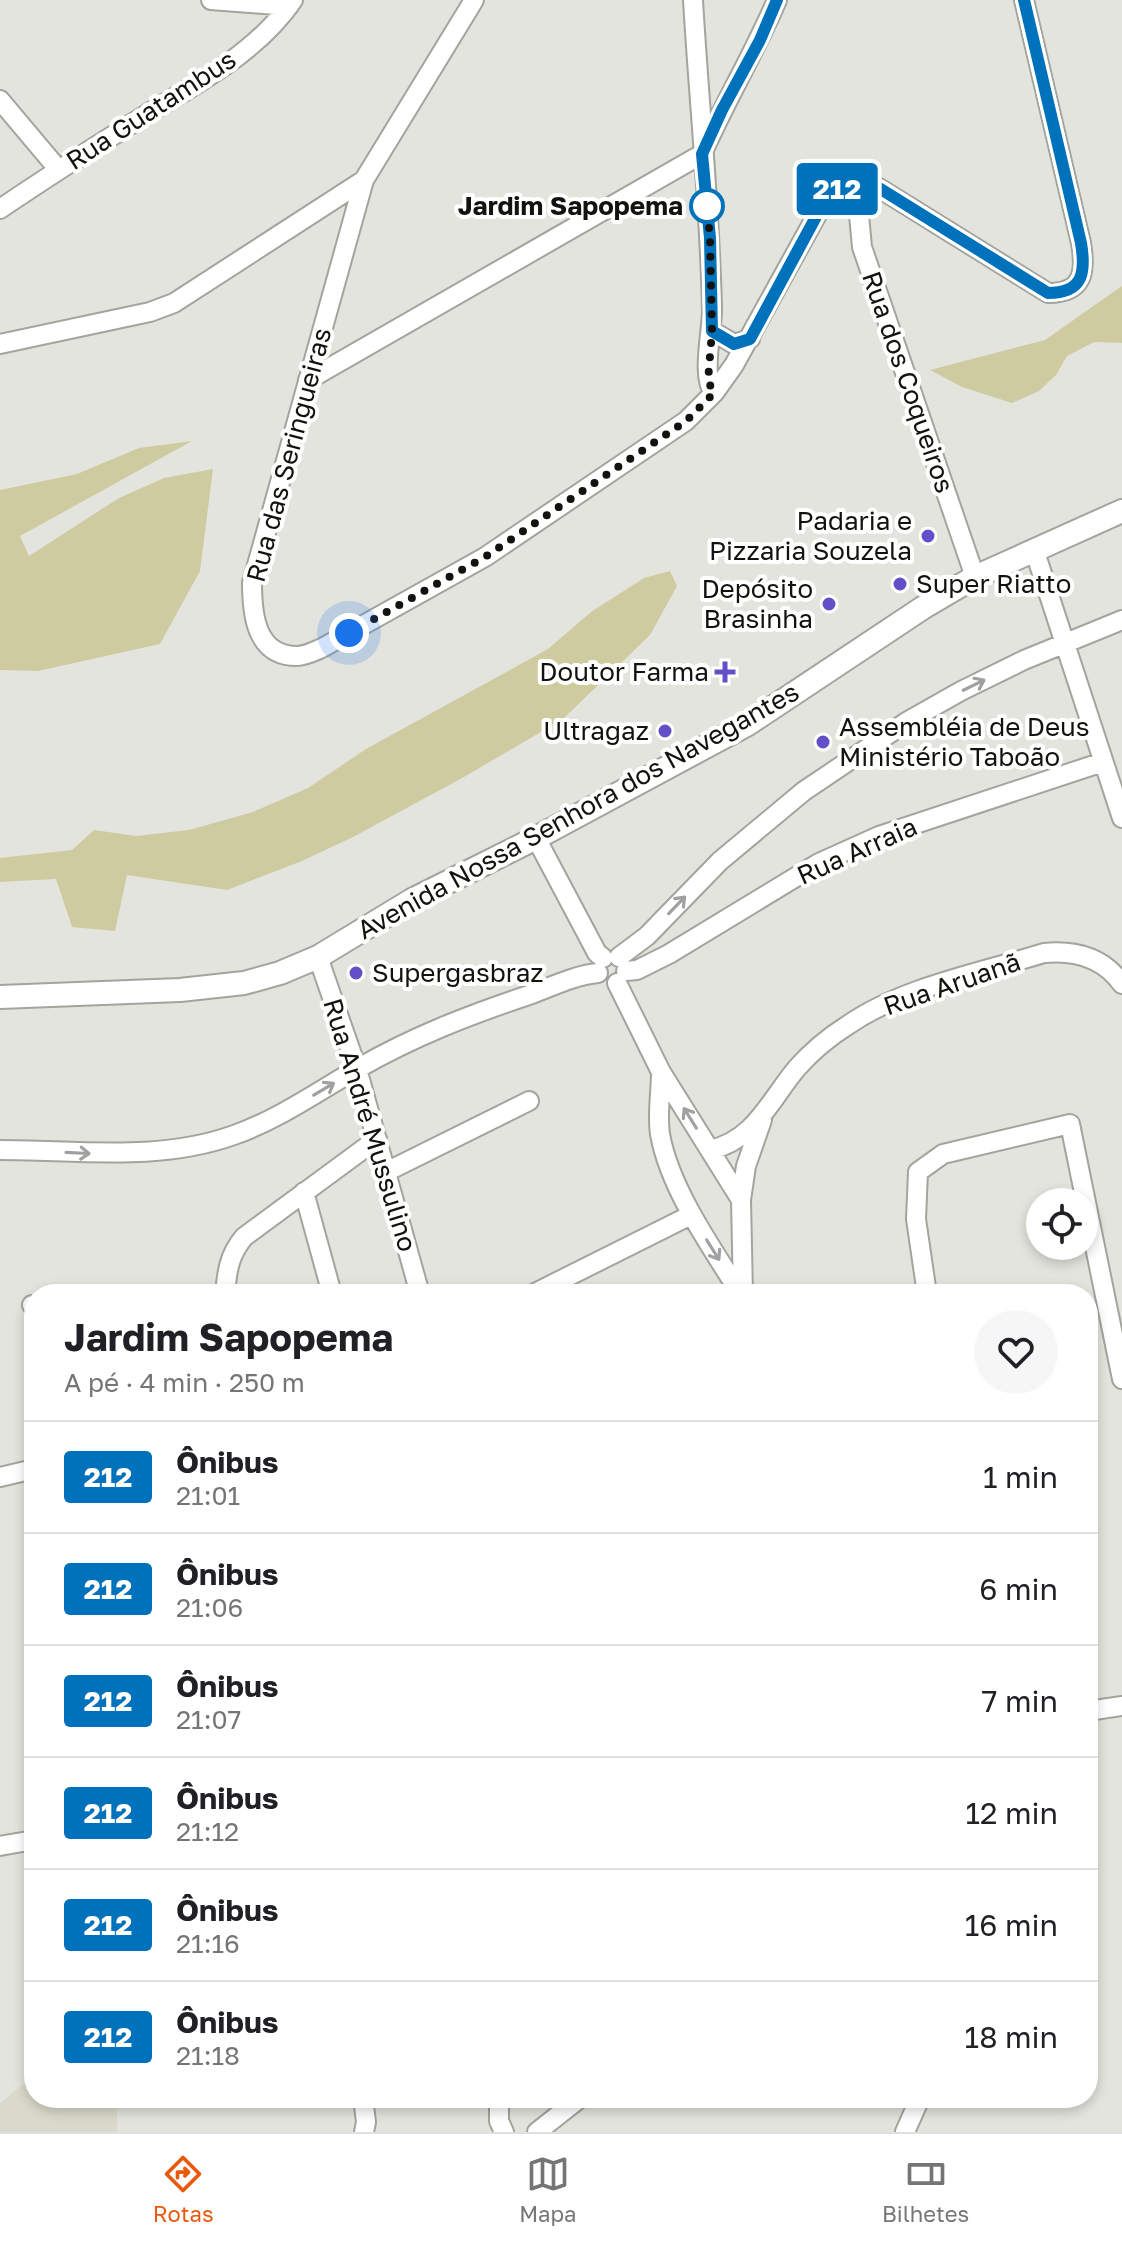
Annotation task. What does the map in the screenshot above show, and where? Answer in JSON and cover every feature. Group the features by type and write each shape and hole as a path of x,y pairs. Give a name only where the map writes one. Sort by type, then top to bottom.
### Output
{"main road":[{"name":"Avenida Nossa Senhora dos Navegantes","path":"0,997 180,990 244,983 280,973 318,957 412,900 536,838 748,724 924,607 975,577 1122,511"}],"street":[{"path":"211,0 291,3"},
{"path":"0,344 150,312 174,303 364,180 474,0"},
{"path":"693,0 710,238 712,331 708,381 714,393"},
{"path":"308,380 702,154 777,0"},
{"path":"862,184 879,188 1048,293 1064,293 1074,286 1082,276 1085,263 1024,0"},
{"name":"Rua Guatambus","path":"0,209 58,169 230,63 260,37 291,3"},
{"path":"0,100 58,169"},
{"name":"Rua das Seringueiras","path":"364,180 252,583 252,614 259,635 275,651 298,656 322,648 485,557 686,421 714,393 750,339 824,202 836,190 862,184"},
{"name":"Rua dos Coqueiros","path":"862,184 859,215 862,247 975,577"},
{"path":"712,331 734,344 750,339"},
{"path":"1035,552 1103,762 1116,781 1122,818"},
{"path":"613,969 720,861 804,791 921,714 1024,660 1122,620"},
{"name":"Rua Arraia","path":"0,1150 95,1153 188,1148 235,1135 290,1110 420,1035 477,1012 613,969 637,970 669,954 819,863 879,836 1103,762"},
{"path":"536,838 597,953 613,969 661,1072 741,1200"},
{"name":"Rua Aruanã","path":"710,1150 737,1141 764,1114 796,1069 817,1047 894,999 1044,953 1063,951 1102,963 1122,984"},
{"name":"Rua André Mussulino","path":"318,957 357,1069 417,1284"},
{"path":"661,1072 660,1133 691,1215 736,1284"},
{"path":"386,1172 529,1101"},
{"name":"Rua Aruanã","path":"742,1284 741,1200 746,1166 764,1114"},
{"path":"926,1284 916,1219 918,1172 943,1154 1070,1124 1122,1376"},
{"path":"226,1284 228,1263 244,1237 377,1139"},
{"path":"304,1192 329,1284"},
{"path":"553,1284 691,1215"},
{"path":"0,1477 24,1471"},
{"path":"1098,1710 1122,1706"},
{"path":"0,1846 24,1842"},
{"path":"364,2108 364,2132"},
{"path":"499,2108 499,2121 504,2132"},
{"path":"537,2132 567,2108"},
{"path":"905,2132 916,2108"}],"shaded area":[{"path":"1122,286 1122,343 1094,342 1067,356 1056,375 1039,391 1012,403 962,387 930,370 1045,340"},
{"path":"192,441 20,536 29,556 119,498 164,478 213,469 200,571 160,644 38,671 0,670 0,490 77,474 139,448"},
{"path":"670,571 677,586 650,635 563,719 464,777 302,861 227,890 127,875 115,931 72,927 56,879 0,882 0,858 72,850 94,830 136,836 189,830 253,812 308,788 366,749 548,649 591,612 644,578"},
{"path":"24,2084 24,2108 117,2108 118,2132 0,2132 0,2103"}],"bus line":[{"name":"212","path":"777,0 702,154 710,238 712,331 734,344 750,339 824,202 836,190 862,184 879,188 1048,293 1064,293 1074,286 1082,276 1085,263 1024,0"}],"place":[{"name":"Jardim Sapopema","path":"707,206"},
{"name":"Padaria e Pizzaria Souzela","path":"928,536"},
{"name":"Super Riatto","path":"900,584"},
{"name":"Depósito Brasinha","path":"829,604"},
{"name":"Doutor Farma","path":"725,672"},
{"name":"Ultragaz","path":"665,731"},
{"name":"Assembléia de Deus Ministério Taboão","path":"823,742"},
{"name":"Supergasbraz","path":"356,973"}],"route":[{"path":"349,633 485,557 686,421 714,393 708,381 712,331 707,206"}]}
